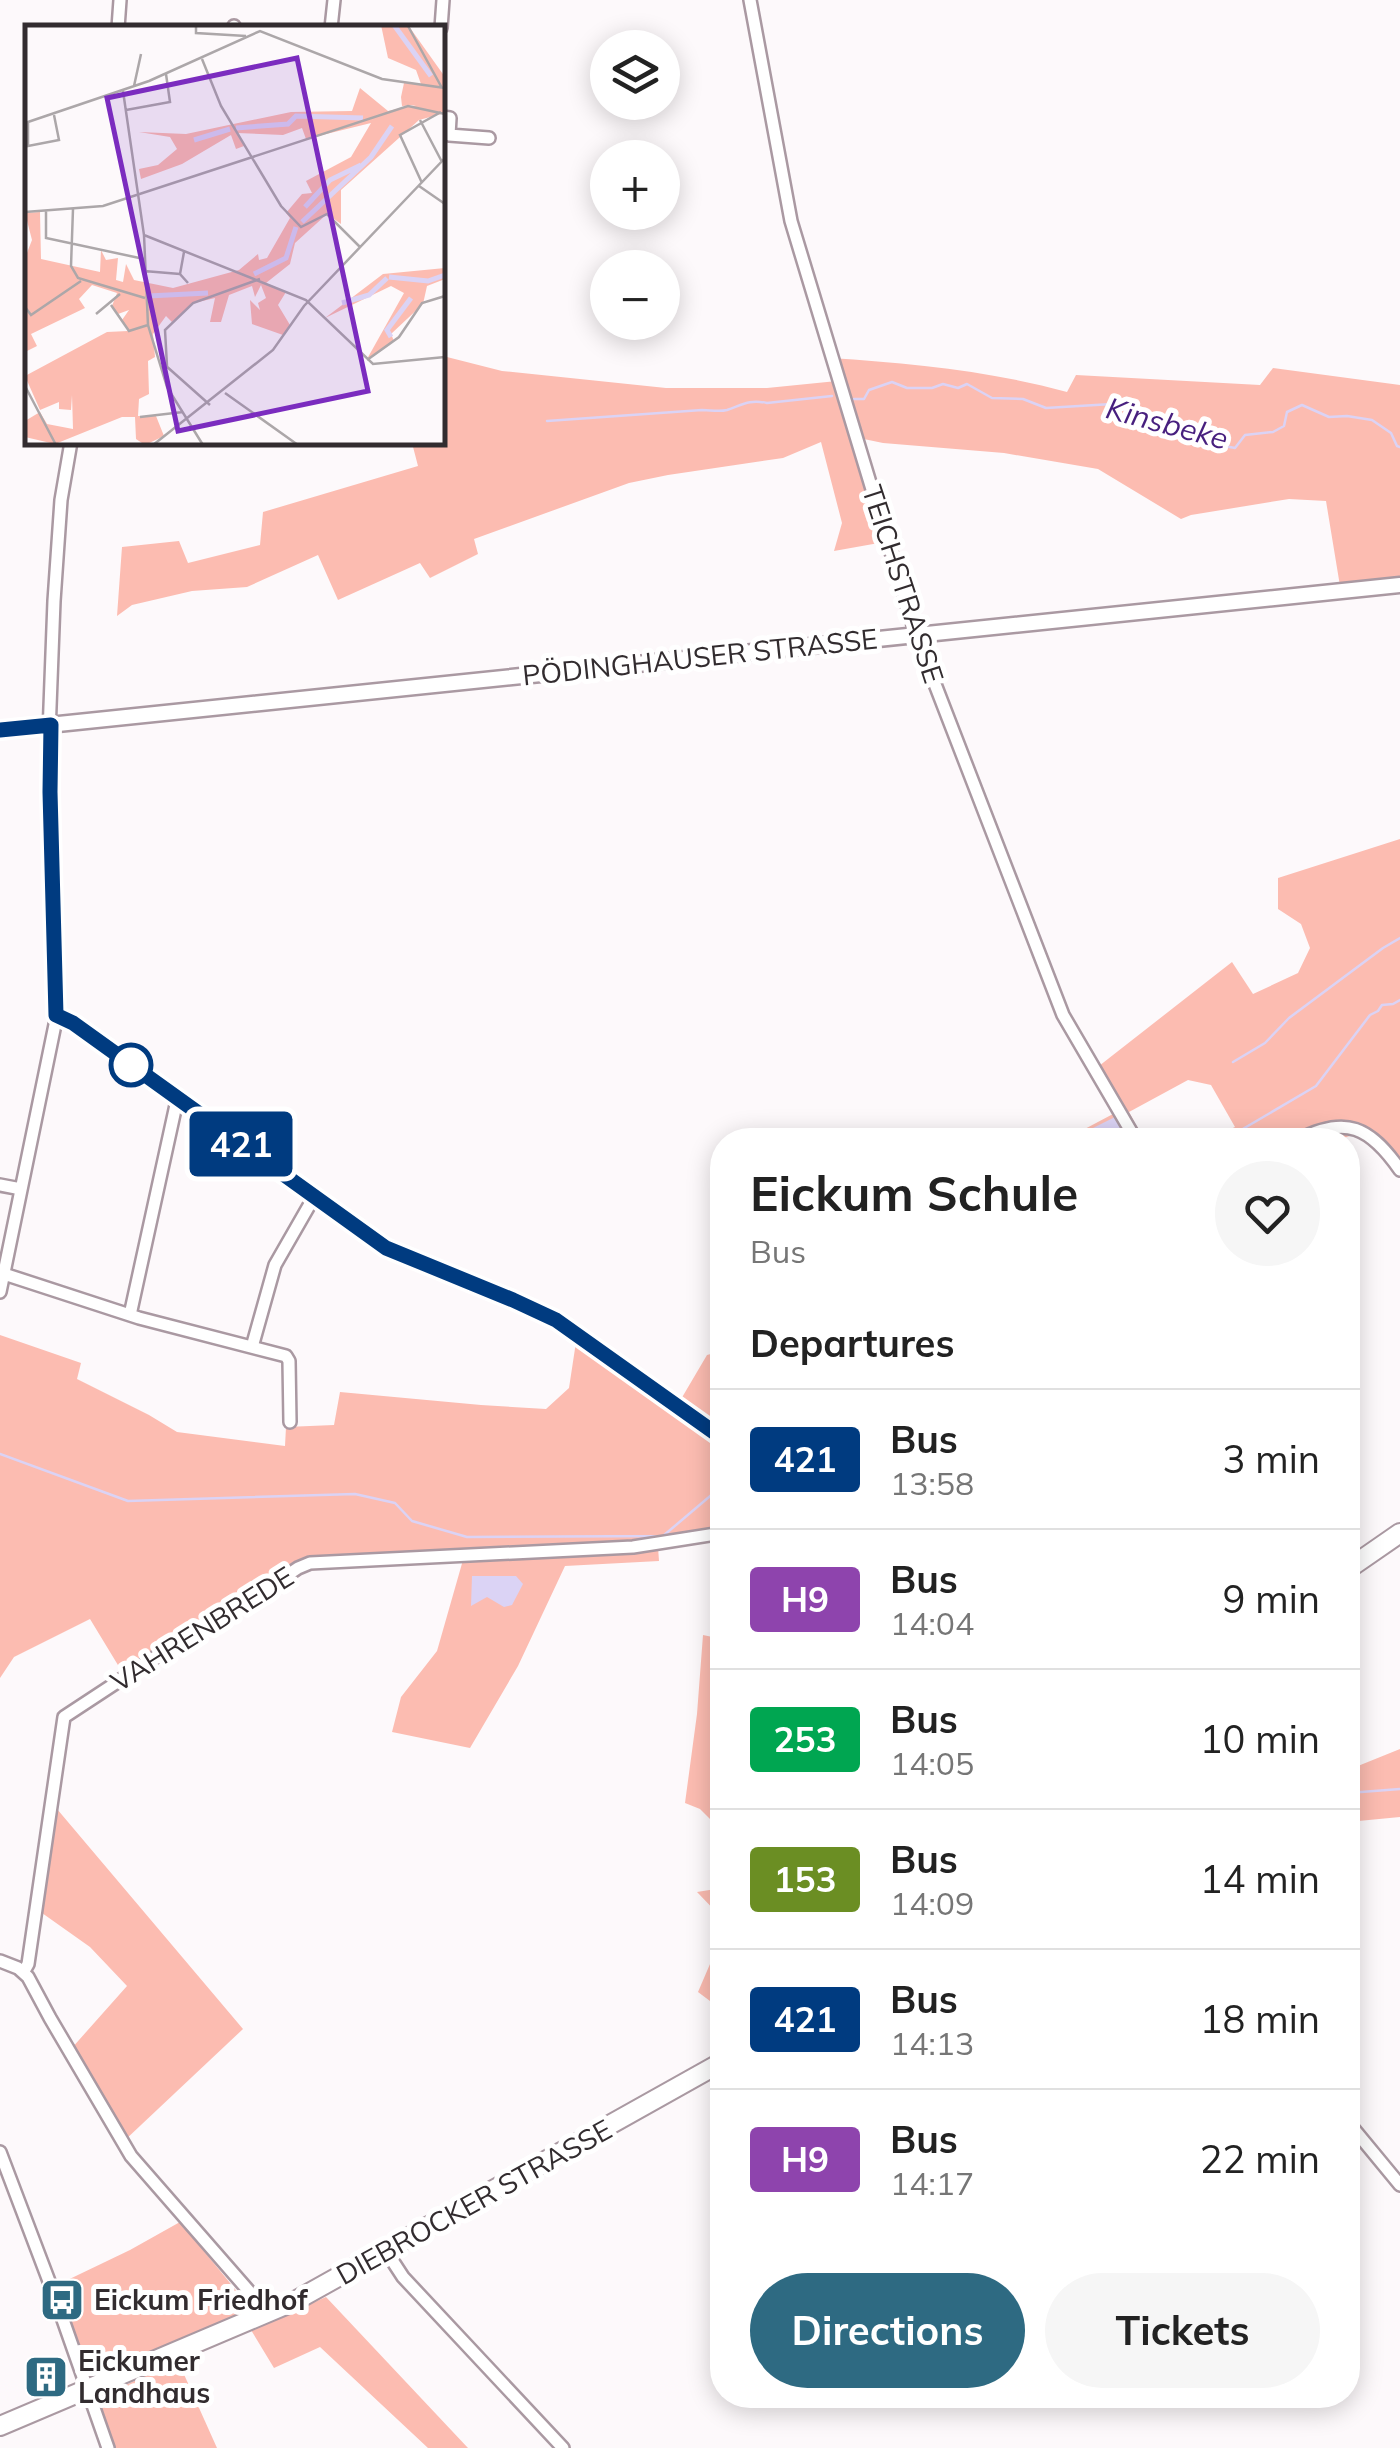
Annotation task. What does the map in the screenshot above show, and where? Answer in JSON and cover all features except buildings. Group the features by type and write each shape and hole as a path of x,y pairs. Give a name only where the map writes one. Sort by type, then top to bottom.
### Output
{"main road":[{"path":"1360,1561 1400,1533"},
{"name":"DIEBROCKER STRASSE","path":"0,2426 296,2301 710,2069"}],"street":[{"path":"118,25 120,0"},
{"path":"331,25 334,0"},
{"path":"441,25 443,0"},
{"name":"TEICHSTRASSE","path":"750,0 791,222 916,635 1063,1015 1129,1128"},
{"path":"445,117 450,118 449,134 489,138"},
{"path":"0,1292 56,1015 50,792 54,601 61,500 70,445"},
{"name":"PÖDINGHAUSER STRASSE","path":"0,730 1400,584"},
{"path":"56,1015 73,1023 393,1253 556,1320 710,1426"},
{"path":"130,1315 180,1100"},
{"path":"1360,1131 1376,1141 1400,1170"},
{"path":"0,1186 21,1189"},
{"path":"252,1347 275,1264 314,1197"},
{"path":"4,1274 130,1315 286,1356 290,1422"},
{"name":"VAHRENBREDE","path":"24,1971 64,1717 172,1646 310,1563 596,1550 710,1535"},
{"path":"0,1961 24,1971 131,2156 266,2314"},
{"path":"1360,2137 1400,2185"},
{"path":"0,2152 108,2448"},
{"path":"386,2251 402,2277 563,2448"}],"shaded area":[{"path":"445,357 502,371 666,388 767,388 837,381 830,358 950,369 1067,392 1076,375 1260,385 1273,368 1400,385 1400,589 1340,586 1326,501 1289,499 1181,519 1098,469 1004,453 859,438 890,541 834,551 842,523 821,442 783,458 629,483 474,539 478,554 430,578 420,563 338,600 318,555 247,587 192,591 132,605 117,616 122,547 179,541 188,563 260,545 263,512 418,466 413,445 445,445"},
{"path":"1400,839 1400,1173 1375,1144 1360,1138 1360,1128 1233,1128 1211,1085 1188,1080 1129,1112 1138,1128 1087,1128 1113,1114 1090,1073 1232,962 1253,994 1298,973 1310,948 1301,924 1278,909 1278,878"},
{"path":"1115,1117 1121,1128 1093,1128"},
{"path":"0,1335 81,1363 77,1379 177,1432 285,1446 286,1427 334,1425 340,1392 546,1409 569,1388 576,1342 674,1411 710,1354 710,1540 658,1547 659,1561 565,1566 518,1666 470,1748 392,1732 401,1697 437,1651 463,1560 303,1571 273,1593 264,1590 124,1675 90,1619 14,1657 0,1678"},
{"path":"472,1576 516,1576 523,1584 512,1605 504,1607 487,1597 471,1606"},
{"path":"703,1635 710,1636 710,1819 700,1809 685,1803"},
{"path":"1400,1749 1400,1817 1360,1821 1360,1765"},
{"path":"57,1809 243,2029 124,2141 71,2049 127,1986 90,1947 42,1913"},
{"path":"710,1890 710,1906 697,1892"},
{"path":"710,1964 710,2001 698,1992"},
{"path":"180,2222 253,2311 102,2374 88,2372 55,2286"},
{"path":"326,2297 468,2448 428,2448 320,2347 274,2368 251,2330"},
{"path":"178,2361 217,2448 113,2448 95,2399"}],"waterway":[{"name":"Kinsbeke","path":"854,399 864,399 869,390 892,382 907,388 943,384 958,388 967,384 992,398 1023,399 1046,408 1112,404 1163,426 1175,426 1190,436 1201,433 1235,448 1245,435 1273,432 1284,426 1287,412 1302,405 1329,417 1372,420 1391,433 1400,447"},
{"name":"Kinsbeke","path":"547,421 724,411 750,402 832,396"},
{"path":"1233,1062 1265,1043 1289,1018 1400,938"},
{"path":"1244,1128 1316,1086 1370,1015 1382,1005 1400,1000"},
{"path":"0,1454 128,1501 355,1494 395,1503 412,1521 467,1537 663,1536 710,1496"},
{"path":"1360,1792 1400,1789"}],"bus line":[{"name":"421","path":"0,730 51,725 56,1015 73,1023 393,1253 556,1320 710,1429"}],"place":[{"name":"Eickum Friedhof","path":"62,2300"},
{"name":"Eickumer Landhaus","path":"46,2377"}]}
